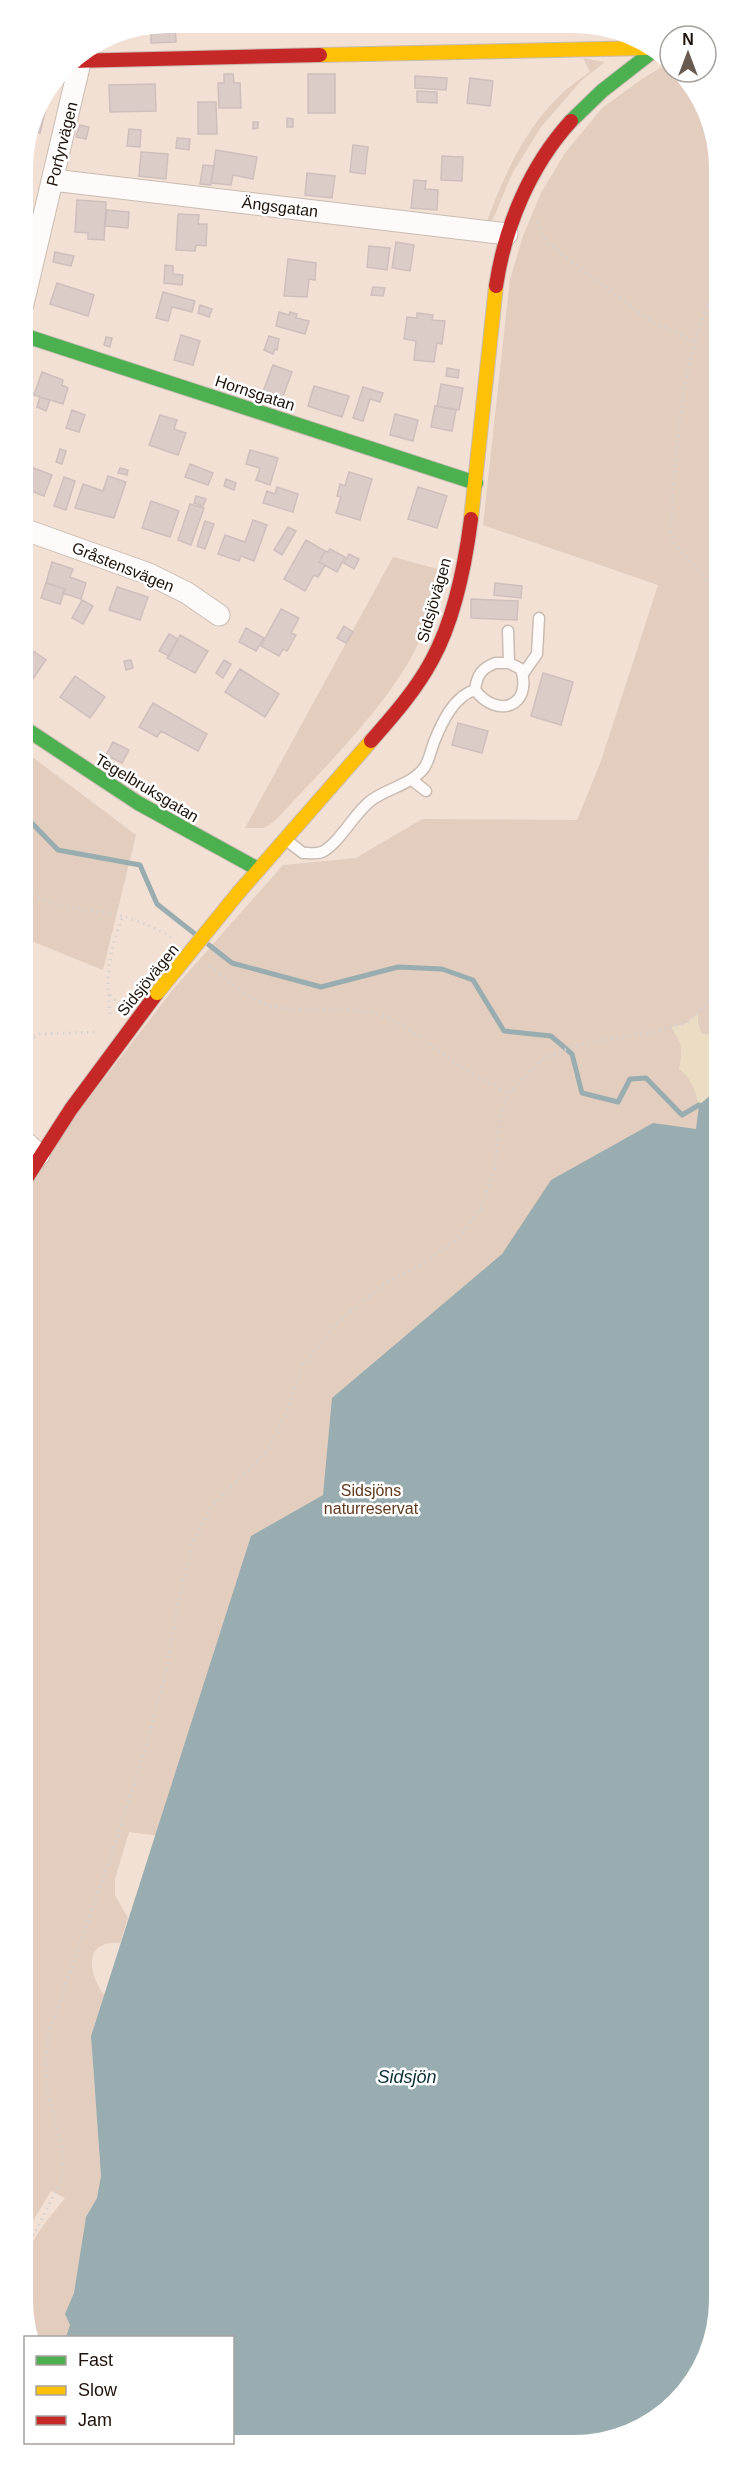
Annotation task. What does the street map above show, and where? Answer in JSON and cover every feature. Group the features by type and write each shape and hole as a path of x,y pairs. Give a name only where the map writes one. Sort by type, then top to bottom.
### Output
{"main road":[{"path":"89,59 636,48"},
{"name":"Sidsjövägen","path":"33,1147 258,869 356,760 429,668 443,637 459,584 476,483 496,283 507,234 517,208 559,136 582,108 616,78 648,55"},
{"name":"Hornsgatan","path":"33,338 476,483"},
{"name":"Tegelbruksgatan","path":"33,734 79,767 155,814 258,869"}],"street":[{"name":"Porfyrvägen","path":"33,263 76,71"},
{"name":"Ängsgatan","path":"53,180 507,234"},
{"name":"Gråstensvägen","path":"33,533 149,574 187,593 219,615"}],"lane":[{"path":"523,674 537,654 539,618"},
{"path":"508,631 509,663"},
{"path":"495,663 509,663 521,669 523,674 525,681 523,693 516,702 506,707 494,705 482,699 475,690 477,675 485,667 495,663"},
{"path":"285,838 303,853 322,852 370,800 390,788 412,780 425,767 435,740 451,709 464,693 475,690"},
{"path":"412,780 426,791"}],"path":[{"path":"517,208 536,219 545,242 598,282 654,323 695,342"},
{"path":"709,300 695,342 676,450 671,531 673,542 709,583"},
{"path":"33,894 60,905 123,916 158,929 175,939"},
{"path":"110,1015 107,974 111,948 123,916"},
{"path":"201,960 248,996 278,1008 363,1011 388,1018 411,1029 435,1048 487,1082 509,1093"},
{"path":"33,2236 62,2179 62,2150 47,2091 45,2058 49,2032 114,1847 149,1737 167,1667 179,1597 192,1545 212,1506 268,1450 288,1409 302,1366 337,1323 380,1287 427,1261 457,1239 482,1207 495,1167 501,1113 509,1093 546,1057 582,1044 652,1032 687,1023 709,1001"},
{"path":"33,1038 40,1034 98,1032 105,1029"}],"green space":[{"path":"583,58 605,62 581,81 541,127 512,174 493,219 486,224 514,159 538,120 571,86 590,72"},
{"name":"Sidsjöns naturreservat","path":"658,69 658,84 679,84 695,108 702,125 709,159 709,2309 699,2352 675,2389 656,2407 641,2417 609,2430 583,2435 234,2435 234,2336 38,2336 33,2309 33,2243 65,2198 51,2191 33,2221 33,1170 175,987 283,865 356,858 422,819 577,820 601,761 658,585 483,525 510,279 523,236 541,193 565,153 602,108","holes":["129,1832 167,1837 100,2164 91,2036 104,1995 92,1968 94,1952 108,1943 120,1943 128,1918 115,1895 115,1879"]},
{"path":"393,557 445,571 427,623 407,664 374,712 276,820 264,828 245,828"},
{"path":"33,758 136,835 103,970 33,942"}],"sand":[{"path":"698,1013 698,1023 702,1034 709,1034 709,1097 699,1105 687,1076 679,1069 681,1047 671,1027 687,1023"}],"water":[{"name":"Sidsjön","path":"709,1097 709,2309 699,2352 686,2375 656,2407 626,2425 600,2432 583,2435 234,2435 234,2336 66,2336 70,2325 65,2314 74,2293 86,2217 97,2198 101,2176 91,2036 251,1536 323,1495 332,1398 502,1254 551,1180 653,1123 696,1129 699,1105"}],"building":[{"path":"176,33 176,42 151,43 151,34"},
{"path":"224,74 233,74 234,83 240,83 241,108 219,108 218,83 224,83"},
{"path":"308,74 335,74 335,113 308,113"},
{"path":"415,76 447,78 446,90 415,88"},
{"path":"470,78 493,81 490,106 467,103"},
{"path":"155,84 156,111 110,112 109,85"},
{"path":"417,91 437,92 437,103 417,102"},
{"path":"198,102 216,102 217,134 198,134"},
{"path":"45,113 40,133 38,133"},
{"path":"287,118 293,119 293,127 287,127"},
{"path":"253,122 258,122 258,128 253,129"},
{"path":"80,125 89,127 86,139 76,137"},
{"path":"129,129 141,130 140,147 127,146"},
{"path":"177,138 190,139 189,150 176,148"},
{"path":"353,145 368,147 365,174 350,172"},
{"path":"216,150 257,157 253,179 233,175 231,185 211,183"},
{"path":"141,152 168,154 166,179 139,176"},
{"path":"442,156 463,157 462,181 441,180"},
{"path":"203,165 214,166 211,185 200,184"},
{"path":"307,173 335,176 332,198 305,195"},
{"path":"414,180 426,181 425,189 438,190 437,210 411,208"},
{"path":"77,200 106,202 104,240 88,239 88,233 75,232"},
{"path":"107,210 129,212 128,228 105,226"},
{"path":"178,214 199,215 198,224 207,224 206,246 196,245 195,251 176,250"},
{"path":"396,242 414,245 410,271 392,268"},
{"path":"369,246 390,248 387,270 367,267"},
{"path":"55,252 74,256 71,266 53,262"},
{"path":"288,259 316,263 315,280 309,279 307,297 284,296"},
{"path":"165,265 173,266 173,274 183,275 182,285 164,283"},
{"path":"57,283 94,295 88,316 50,304"},
{"path":"373,287 385,288 383,296 371,295"},
{"path":"163,292 195,301 192,312 172,307 168,321 156,318"},
{"path":"200,305 212,309 209,317 198,313"},
{"path":"279,312 289,315 290,312 297,314 296,318 309,321 305,334 276,326"},
{"path":"417,313 433,315 432,320 445,321 442,344 437,343 434,362 414,360 416,341 404,339 407,317 417,318"},
{"path":"181,335 200,341 193,365 174,360"},
{"path":"269,336 279,339 277,350 275,349 273,354 264,350"},
{"path":"106,337 112,338 110,347 104,345"},
{"path":"273,365 292,372 282,399 271,395 269,399 261,397"},
{"path":"447,368 459,370 458,378 446,376"},
{"path":"42,372 63,380 62,385 68,388 63,404 34,395"},
{"path":"441,384 463,388 459,410 437,406"},
{"path":"314,386 349,396 342,417 308,406"},
{"path":"363,387 383,393 380,402 370,399 363,421 353,418"},
{"path":"40,397 50,400 46,411 37,407"},
{"path":"435,406 456,410 452,431 431,427"},
{"path":"72,410 85,415 79,432 66,428"},
{"path":"395,414 418,420 413,441 390,435"},
{"path":"160,415 177,420 174,429 186,433 178,455 149,445"},
{"path":"60,449 66,451 62,464 56,462"},
{"path":"250,450 278,458 270,485 256,480 260,468 246,464"},
{"path":"190,464 213,473 208,485 185,477"},
{"path":"33,468 52,475 44,496 33,492"},
{"path":"120,468 128,470 127,475 118,473"},
{"path":"349,472 372,479 360,520 336,513 341,497 337,496 340,484 345,486"},
{"path":"108,476 126,482 114,518 75,508 83,484 103,491"},
{"path":"64,477 75,481 66,510 54,506"},
{"path":"226,479 236,483 234,490 224,486"},
{"path":"277,487 298,494 293,512 263,503 267,491 275,494"},
{"path":"418,487 447,496 437,528 408,519"},
{"path":"196,496 206,499 203,506 194,503"},
{"path":"151,501 179,511 170,537 142,528"},
{"path":"190,504 204,508 191,545 178,540"},
{"path":"253,520 267,525 254,561 241,556 239,561 218,554 225,535 245,542"},
{"path":"205,521 214,524 205,549 197,546"},
{"path":"288,527 296,531 282,555 274,550"},
{"path":"306,540 325,551 319,562 325,565 318,577 314,575 305,591 284,579"},
{"path":"330,549 345,557 337,572 319,562 325,551 328,552"},
{"path":"349,554 359,559 354,569 344,563"},
{"path":"52,562 73,569 70,577 86,583 81,599 63,593 65,589 46,583"},
{"path":"46,583 65,589 60,604 41,598"},
{"path":"495,583 522,586 521,598 494,595"},
{"path":"117,587 148,597 140,620 109,610"},
{"path":"471,599 518,601 517,620 471,618"},
{"path":"82,600 93,606 83,624 72,618"},
{"path":"281,609 299,618 291,633 296,635 287,651 283,649 279,656 261,646"},
{"path":"344,626 353,632 346,643 337,638"},
{"path":"246,628 264,638 256,651 239,642"},
{"path":"169,634 178,639 169,656 159,651"},
{"path":"180,635 208,651 195,673 167,658"},
{"path":"33,651 46,660 33,679"},
{"path":"131,660 133,668 126,670 124,661"},
{"path":"224,660 231,664 223,678 216,673"},
{"path":"240,669 279,694 265,717 225,692"},
{"path":"543,673 573,682 561,725 531,716"},
{"path":"75,676 105,697 90,718 60,697"},
{"path":"153,703 207,734 198,751 161,731 157,737 139,727"},
{"path":"458,723 488,731 482,753 452,745"},
{"path":"113,742 129,750 122,763 106,755"}],"waterway":[{"path":"33,824 58,850 140,865 157,904 195,934"},
{"path":"209,945 232,963 321,987 398,967 442,969 473,980 504,1031 551,1036 572,1054 582,1093 618,1102 630,1079 646,1078 682,1115 699,1105"}],"traffic: fast":[{"path":"571,121 602,91 648,55"},
{"path":"33,338 476,483"},
{"path":"33,734 138,803 258,869"}],"traffic: slow":[{"path":"320,55 636,48"},
{"path":"471,519 496,286"},
{"path":"239,892 371,741"},
{"path":"157,993 239,892"}],"traffic: jam":[{"path":"87,61 320,55"},
{"path":"496,286 506,241 522,198 543,157 571,121"},
{"path":"371,741 426,671 440,644 458,591 471,519"},
{"path":"33,1168 71,1109 157,993"}]}
